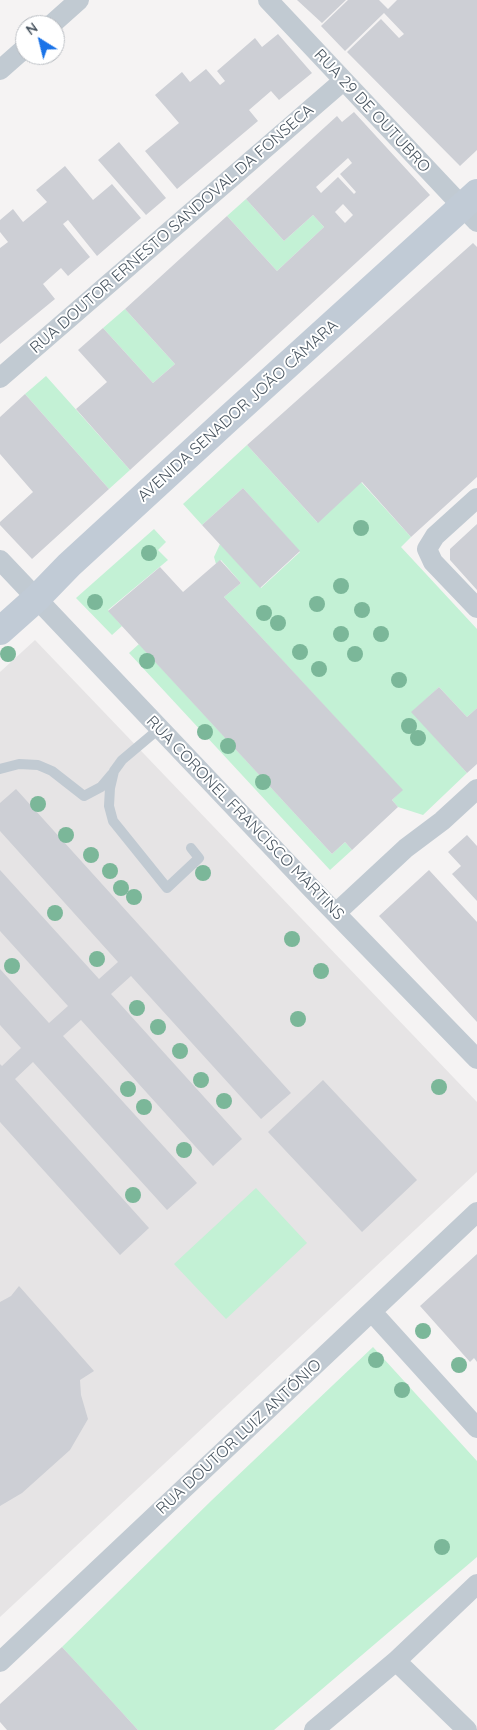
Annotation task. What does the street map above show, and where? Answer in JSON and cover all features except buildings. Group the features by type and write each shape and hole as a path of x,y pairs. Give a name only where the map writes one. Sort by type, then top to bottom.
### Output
{"main road":[{"name":"AVENIDA SENADOR JOÃO CÂMARA","path":"0,631 229,418 472,207"}],"street":[{"path":"62,15 79,0"},
{"name":"RUA 29 DE OUTUBRO","path":"268,0 343,81 472,207"},
{"path":"0,70 15,57"},
{"name":"RUA DOUTOR ERNESTO SANDOVAL DA FONSECA","path":"0,378 343,81"},
{"path":"477,498 435,536 427,549 433,562 477,608"},
{"name":"RUA CORONEL FRANCISCO MARTINS","path":"0,560 477,1059"},
{"path":"336,913 406,848 442,821 477,789"},
{"name":"RUA DOUTOR LUIZ ANTÓNIO","path":"0,1662 477,1212"},
{"path":"372,1312 477,1428"},
{"path":"314,1730 396,1661 477,1584"},
{"path":"396,1661 467,1730"}],"lane":[{"path":"0,769 19,764 38,765 52,771 84,796 101,787 122,760 160,728"},
{"path":"114,771 110,788 109,806 113,821 167,888 199,858 191,848"}],"shaded area":[{"path":"35,640 477,1102 477,1172 0,1617 0,672"}],"green space":[{"path":"246,199 284,241 313,215 324,227 277,271 227,216"},
{"path":"125,309 175,364 153,383 103,328"},
{"path":"46,376 130,470 109,489 25,394"},
{"path":"247,445 317,522 361,482 411,537 401,547 477,629 477,708 467,717 439,687 412,712 467,773 423,815 398,807 392,800 402,790 224,597 241,583 221,560 216,564 214,557 220,544 261,588 300,552 243,488 202,525 183,504"},
{"path":"154,529 166,542 158,550 168,560 108,610 122,626 112,635 76,598"},
{"path":"139,644 332,854 345,842 352,850 330,870 129,653"},
{"path":"256,1188 307,1243 226,1319 174,1264"},
{"path":"373,1347 477,1461 477,1557 274,1730 138,1730 62,1647 212,1500"}]}
